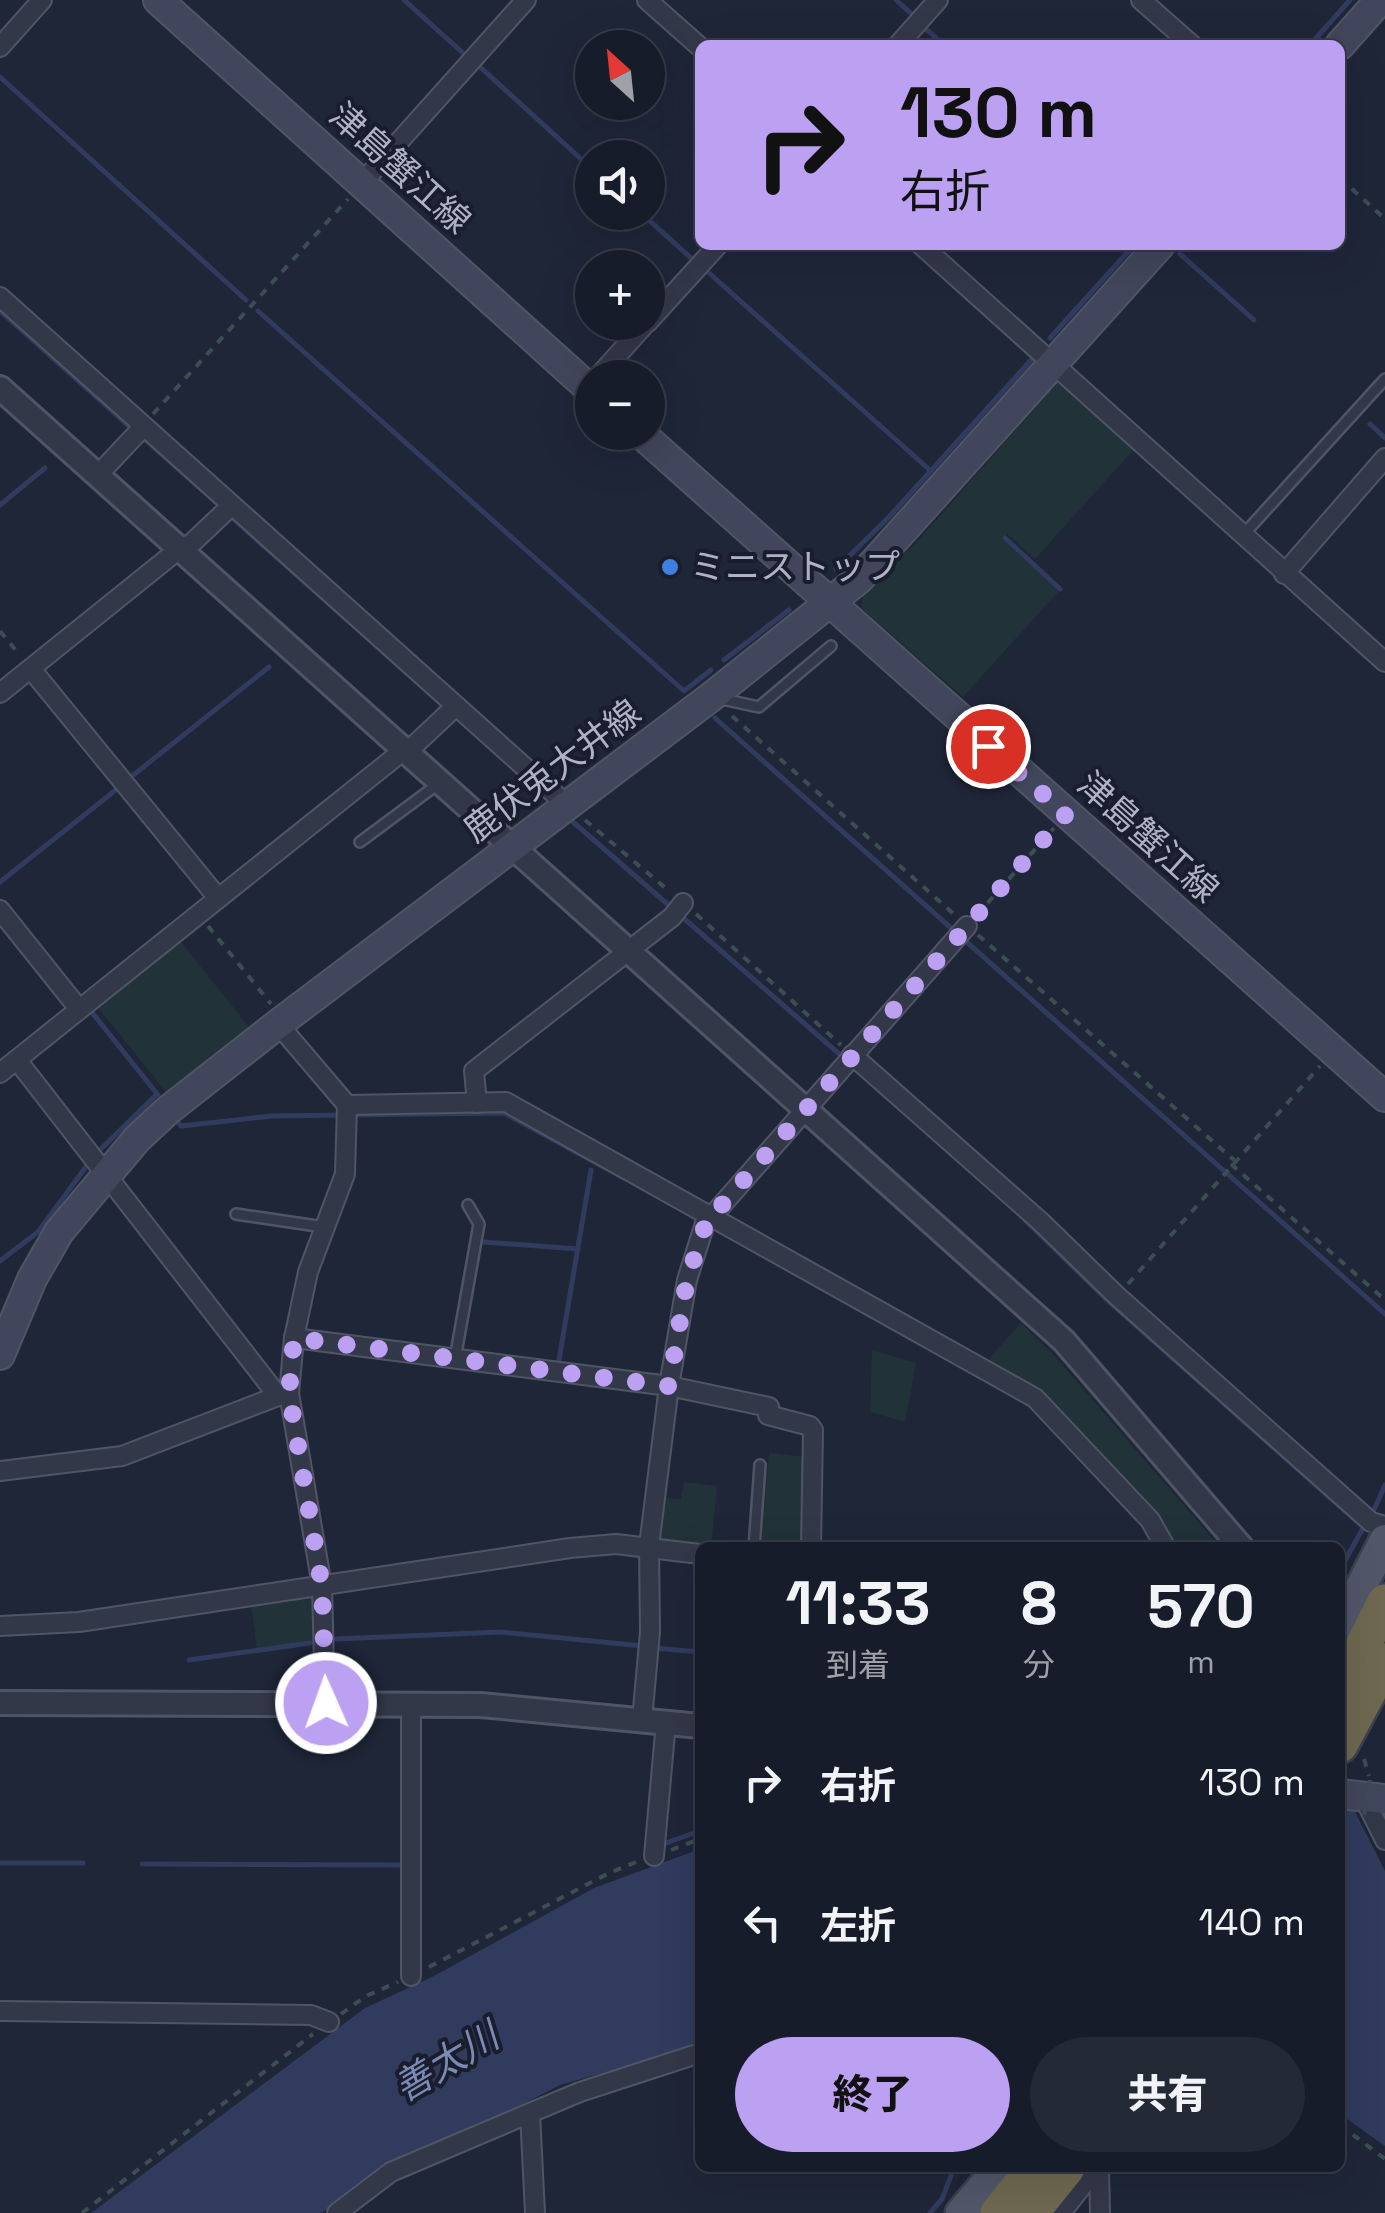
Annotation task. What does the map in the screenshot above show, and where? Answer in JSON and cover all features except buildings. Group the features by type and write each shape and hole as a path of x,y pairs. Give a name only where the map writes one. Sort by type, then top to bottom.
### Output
{"highway":[{"path":"1345,1681 1385,1602"},
{"path":"1352,1752 1385,1661"},
{"path":"998,2213 1031,2172"},
{"path":"1031,2213 1064,2172"}],"main road":[{"name":"津島蟹江線","path":"158,0 361,184 575,368"},
{"path":"1344,40 1380,0"},
{"name":"鹿伏兎大井線","path":"0,1354 32,1279 59,1232 106,1172 166,1111 830,605 859,579 1156,250"},
{"name":"津島蟹江線","path":"659,450 1385,1097"},
{"path":"1345,1618 1385,1540"},
{"path":"961,2213 996,2172"}],"street":[{"path":"0,47 42,0"},
{"path":"361,184 526,0"},
{"path":"648,0 695,42"},
{"path":"902,40 938,0"},
{"path":"1141,0 1186,40"},
{"path":"665,302 713,250"},
{"path":"928,250 1385,662"},
{"path":"3,306 451,710 568,806"},
{"path":"614,360 631,340"},
{"path":"0,388 1064,1341 1237,1542"},
{"path":"98,475 139,431"},
{"path":"1284,574 1385,458"},
{"path":"0,693 178,550 192,543 227,510"},
{"path":"31,668 218,898"},
{"path":"0,1073 405,751 451,710"},
{"path":"0,910 80,1009"},
{"path":"477,1103 474,1071 678,910"},
{"path":"642,1720 650,1632 649,1546 669,1386 687,1280 708,1220 963,931"},
{"path":"278,1024 347,1113 346,1174 308,1272 283,1395 322,1586 326,1703"},
{"path":"16,1060 283,1395"},
{"path":"846,1062 1040,1222 1116,1296 1371,1522 1385,1526"},
{"path":"347,1113 506,1102 708,1220 1035,1398 1150,1520 1163,1542"},
{"path":"294,1338 669,1386 769,1408 768,1414 810,1426 811,1542"},
{"path":"0,1471 122,1456 283,1395"},
{"path":"0,1626 79,1622 570,1548 616,1544 695,1553"},
{"path":"0,1703 481,1705 695,1725"},
{"path":"411,1705 411,1976"},
{"path":"654,1856 666,1722"},
{"path":"1365,1797 1385,1840"},
{"path":"0,2012 311,2015 329,2022"},
{"path":"337,2213 390,2172 580,2092 695,2055"},
{"path":"530,2113 535,2213"},
{"path":"1061,2213 1094,2172"},
{"path":"1097,2172 1100,2213"}],"lane":[{"path":"1242,536 1385,380"},
{"path":"711,697 760,707 831,646"},
{"path":"360,842 440,783"},
{"path":"455,1359 479,1224 468,1205"},
{"path":"236,1214 327,1227"},
{"path":"754,1542 760,1465"}],"path":[{"path":"1345,183 1385,219"},
{"path":"139,431 361,184"},
{"path":"0,631 31,668"},
{"path":"568,806 846,1062"},
{"path":"963,931 1066,814"},
{"path":"201,913 275,1009 278,1024"},
{"path":"1116,1296 1333,1051"},
{"path":"1231,1164 1385,1300"},
{"path":"1352,1752 1365,1797"},
{"path":"82,2213 366,1996 608,1873 695,1842"},
{"path":"1345,2128 1385,2160"}],"shaded area":[{"path":"1061,379 1138,445 1035,559 1007,534 1002,539 1059,591 963,697 862,609 862,594 916,543"},
{"path":"177,937 249,1027 167,1093 95,1004"},
{"path":"1021,1323 1052,1353 1216,1542 1168,1542 1151,1517 985,1363"},
{"path":"872,1350 916,1363 905,1422 870,1412"},
{"path":"769,1453 808,1457 807,1542 762,1542"},
{"path":"684,1482 717,1486 711,1542 695,1544 655,1538 659,1497 681,1499"},
{"path":"310,1594 316,1599 316,1642 257,1650 251,1604"}],"water":[{"path":"1345,1810 1354,1810 1385,1871 1385,2146 1345,2118"},
{"name":"善太川","path":"695,1851 695,2042 670,2054 560,2085 489,2122 401,2157 320,2213 91,2213 365,2008 432,1977 594,1888"}],"waterway":[{"path":"404,0 463,53"},
{"path":"896,0 914,16"},
{"path":"1314,40 1350,0"},
{"path":"924,27 938,40"},
{"path":"479,66 575,154"},
{"path":"0,77 246,300"},
{"path":"660,230 692,259"},
{"path":"1050,338 1129,250"},
{"path":"1180,254 1254,320"},
{"path":"709,273 931,471"},
{"path":"0,311 132,429"},
{"path":"258,311 684,691 711,670"},
{"path":"836,569 888,518 1033,358"},
{"path":"1370,424 1385,438"},
{"path":"141,436 222,508"},
{"path":"0,505 45,468"},
{"path":"230,516 446,708"},
{"path":"1005,538 1060,589"},
{"path":"724,660 789,610"},
{"path":"127,780 269,667"},
{"path":"715,718 1385,1314"},
{"path":"0,882 117,789"},
{"path":"573,822 672,908"},
{"path":"680,915 845,1059"},
{"path":"90,1010 158,1095"},
{"path":"101,1149 157,1094"},
{"path":"178,1122 181,1126 271,1116 504,1113 622,1177"},
{"path":"0,1261 38,1232 88,1164"},
{"path":"558,1366 591,1170"},
{"path":"1025,1220 1107,1300 1363,1527"},
{"path":"484,1242 578,1249"},
{"path":"1373,1512 1385,1485"},
{"path":"1345,1561 1363,1528"},
{"path":"335,1639 501,1632 643,1646"},
{"path":"189,1660 310,1643"},
{"path":"654,1648 695,1652"},
{"path":"663,1844 695,1833"},
{"path":"0,1863 83,1863"},
{"path":"142,1864 403,1865"},
{"path":"930,2213 942,2199 952,2172"}],"place":[{"name":"ミニストップ","path":"670,567"}],"route":[{"path":"326,1703 322,1586 289,1393 294,1338 669,1386 687,1280 708,1217 1066,814 988,746"}]}
